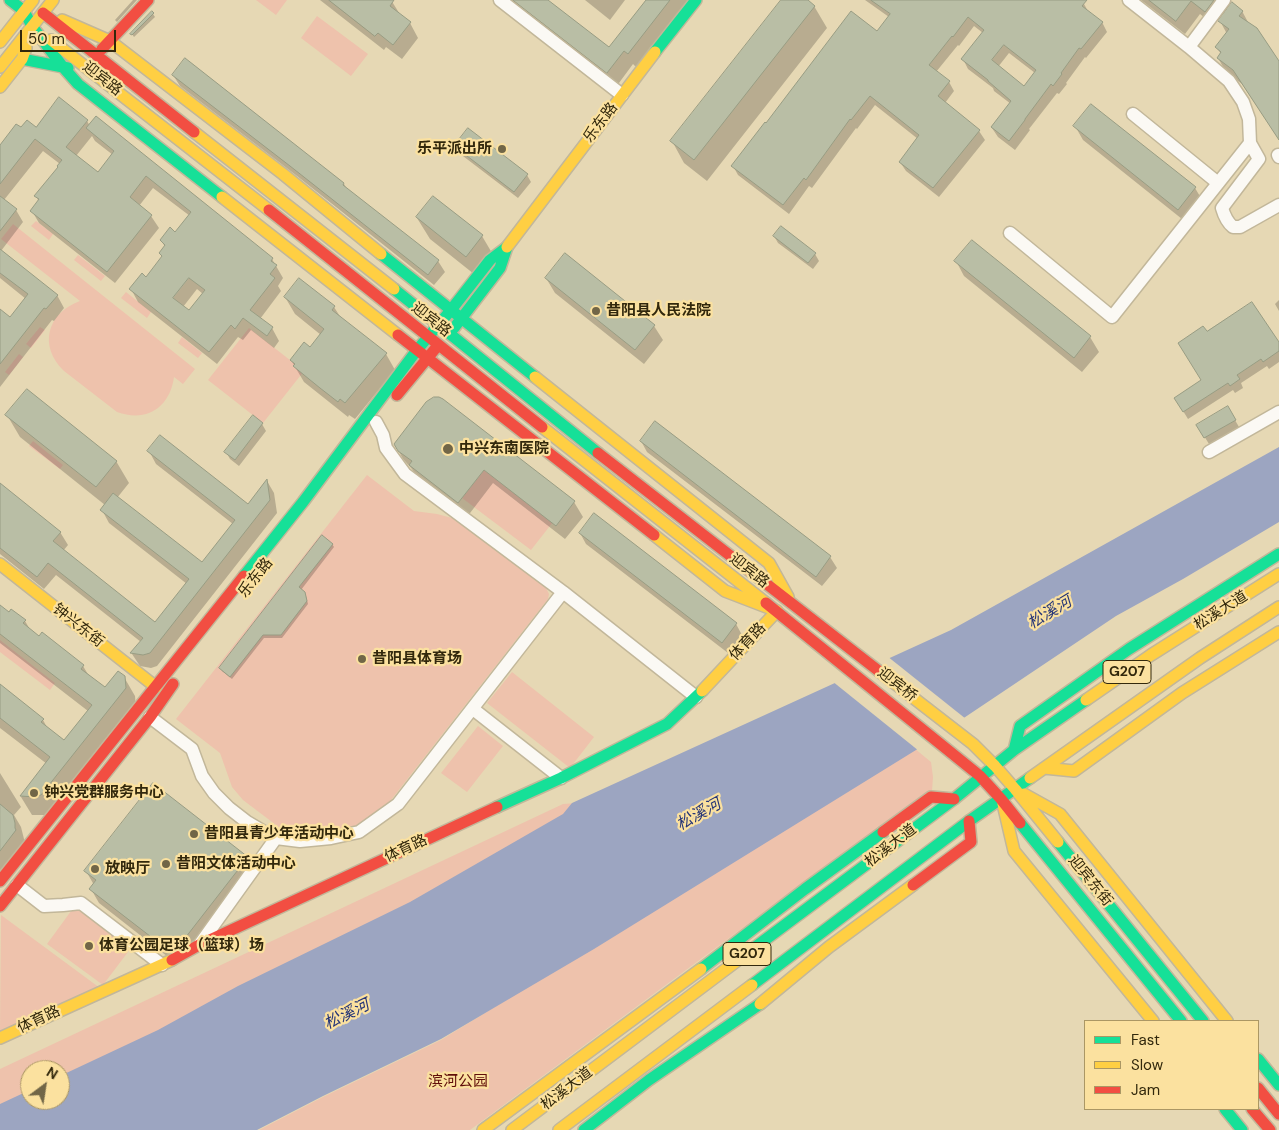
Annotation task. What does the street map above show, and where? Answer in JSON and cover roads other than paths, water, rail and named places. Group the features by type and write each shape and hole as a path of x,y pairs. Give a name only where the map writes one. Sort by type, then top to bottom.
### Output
{"main road":[{"path":"10,0 24,11 32,26 78,84 725,591 777,611"},
{"path":"0,42 32,0"},
{"name":"迎宾路","path":"32,0 43,13 96,56 438,325 611,464 820,626"},
{"path":"0,66 52,0"},
{"path":"43,13 64,0"},
{"path":"96,56 148,0"},
{"name":"乐东路","path":"0,881 303,502 417,350 490,260 507,247 696,0"},
{"path":"0,9 24,11"},
{"path":"0,27 24,11"},
{"path":"43,13 110,41 283,174 769,563 792,604"},
{"path":"0,88 22,59 32,26"},
{"name":"迎宾路","path":"32,26 256,200 806,635"},
{"path":"22,59 93,73"},
{"path":"268,192 283,174"},
{"path":"246,214 256,200"},
{"name":"乐东路","path":"219,625 376,422 427,358 462,319 500,268 507,247"},
{"path":"611,464 624,448"},
{"path":"593,488 602,475"},
{"path":"1014,750 1020,726 1129,649 1279,554"},
{"name":"钟兴东街","path":"0,564 156,687"},
{"name":"松溪大道","path":"512,1130 954,799 1014,750 1151,655 1279,574"},
{"name":"松溪大道","path":"559,1130 969,820 1158,687 1279,607"},
{"name":"体育路","path":"0,1038 162,965 199,945 561,778 667,724 696,697 777,611"},
{"name":"迎宾桥","path":"820,626 972,744"},
{"path":"1044,768 1074,771 1182,693 1279,632"},
{"name":"迎宾桥","path":"806,635 954,754"},
{"path":"0,906 150,717 183,672"},
{"name":"迎宾东街","path":"972,744 1015,789 1202,1020"},
{"name":"迎宾东街","path":"954,754 980,776 1001,799 1180,1020"},
{"path":"1015,789 1060,814 1225,1020"},
{"path":"483,1130 692,975 805,888 930,798 954,799"},
{"path":"1001,799 1014,851 1152,1020"},
{"path":"584,1130 650,1080 754,1009 829,947 972,842 969,820"},
{"path":"1259,1060 1279,1085"},
{"path":"1259,1089 1279,1114"},
{"path":"1226,1110 1242,1130"},
{"path":"1253,1110 1270,1130"}],"street":[{"path":"500,0 622,95"},
{"path":"1129,0 1189,47 1228,82 1243,102 1249,119 1250,143 1259,158 1222,208 1229,224 1233,228 1240,227 1279,205"},
{"path":"1189,47 1224,0"},
{"path":"1132,114 1218,183"},
{"path":"1010,233 1112,317 1250,143"},
{"path":"1209,452 1279,412"},
{"path":"376,422 383,435 386,448 405,474 563,592 696,697"},
{"path":"150,717 192,749 202,776 214,793 229,808 247,822 276,838 300,841 331,838 359,832 398,804 563,592"},
{"path":"473,708 561,778"},
{"path":"199,945 276,838"},
{"path":"17,885 44,906 81,903 162,965"}],"water":[{"name":"松溪河","path":"1279,447 1279,522 1116,616 916,750 594,949 441,1039 257,1130 0,1130 0,1104 20,1095 20,1110 70,1110 70,1071 158,1030 238,986 410,902 563,814 572,803 951,630"}],"place":[{"name":"乐平派出所","path":"502,149"},
{"name":"昔阳县人民法院","path":"596,311"},
{"name":"中兴东南医院","path":"448,449"},
{"name":"昔阳县体育场","path":"362,659"},
{"name":"钟兴党群服务中心","path":"34,793"},
{"name":"昔阳县青少年活动中心","path":"194,834"},
{"name":"昔阳文体活动中心","path":"166,864"},
{"name":"放映厅","path":"95,869"},
{"name":"体育公园足球（篮球）场","path":"89,946"}],"park label":[{"name":"滨河公园","path":"458,1082"}]}
